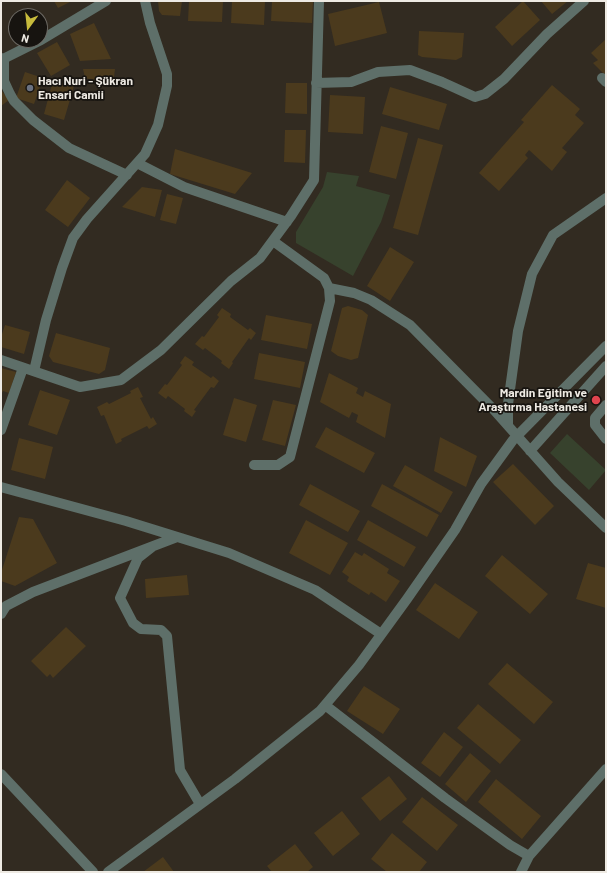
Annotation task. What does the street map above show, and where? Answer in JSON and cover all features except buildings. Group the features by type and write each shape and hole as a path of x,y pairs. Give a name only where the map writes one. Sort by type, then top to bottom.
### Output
{"street":[{"path":"106,1 41,40 2,59 4,81 14,101 33,120 69,148 127,175"},
{"path":"34,371 46,320 73,238 87,219 146,154 158,125 167,86 167,74 150,23 145,1"},
{"path":"1,360 80,387 121,380 161,350 231,281 260,258 287,222 314,180 319,1"},
{"path":"316,83 350,82 378,72 410,70 475,97 485,94 504,78 547,34 584,1"},
{"path":"137,163 184,187 287,222"},
{"path":"508,425 508,404 518,331 532,274 553,235 606,198"},
{"path":"254,465 278,465 290,457 330,301 329,288 324,278 273,240"},
{"path":"329,288 354,293 371,300 410,325 508,425 558,482 606,528"},
{"path":"108,872 235,779 325,705 360,665 455,530 481,484 517,436 606,346"},
{"path":"530,451 606,366"},
{"path":"1,430 23,368"},
{"path":"606,405 595,418 595,425 606,439"},
{"path":"1,487 126,521 229,553 315,590 381,634"},
{"path":"1,614 6,606 33,592 177,537"},
{"path":"152,547 138,558 125,583 120,598 125,611 133,623 141,629 161,630 167,636 180,770 200,804"},
{"path":"325,705 445,798 510,845 530,856"},
{"path":"521,872 530,856 606,769"},
{"path":"1,774 93,872"}],"green space":[{"path":"327,172 359,176 356,186 390,195 381,222 353,276 296,243 296,232 323,187"},
{"path":"567,434 606,470 589,490 550,453"}],"place":[{"name":"Hacı Nuri - Şükran Ensari Camii","path":"30,88"},
{"name":"Mardin Eğitim ve Araştırma Hastanesi","path":"596,400"}]}
